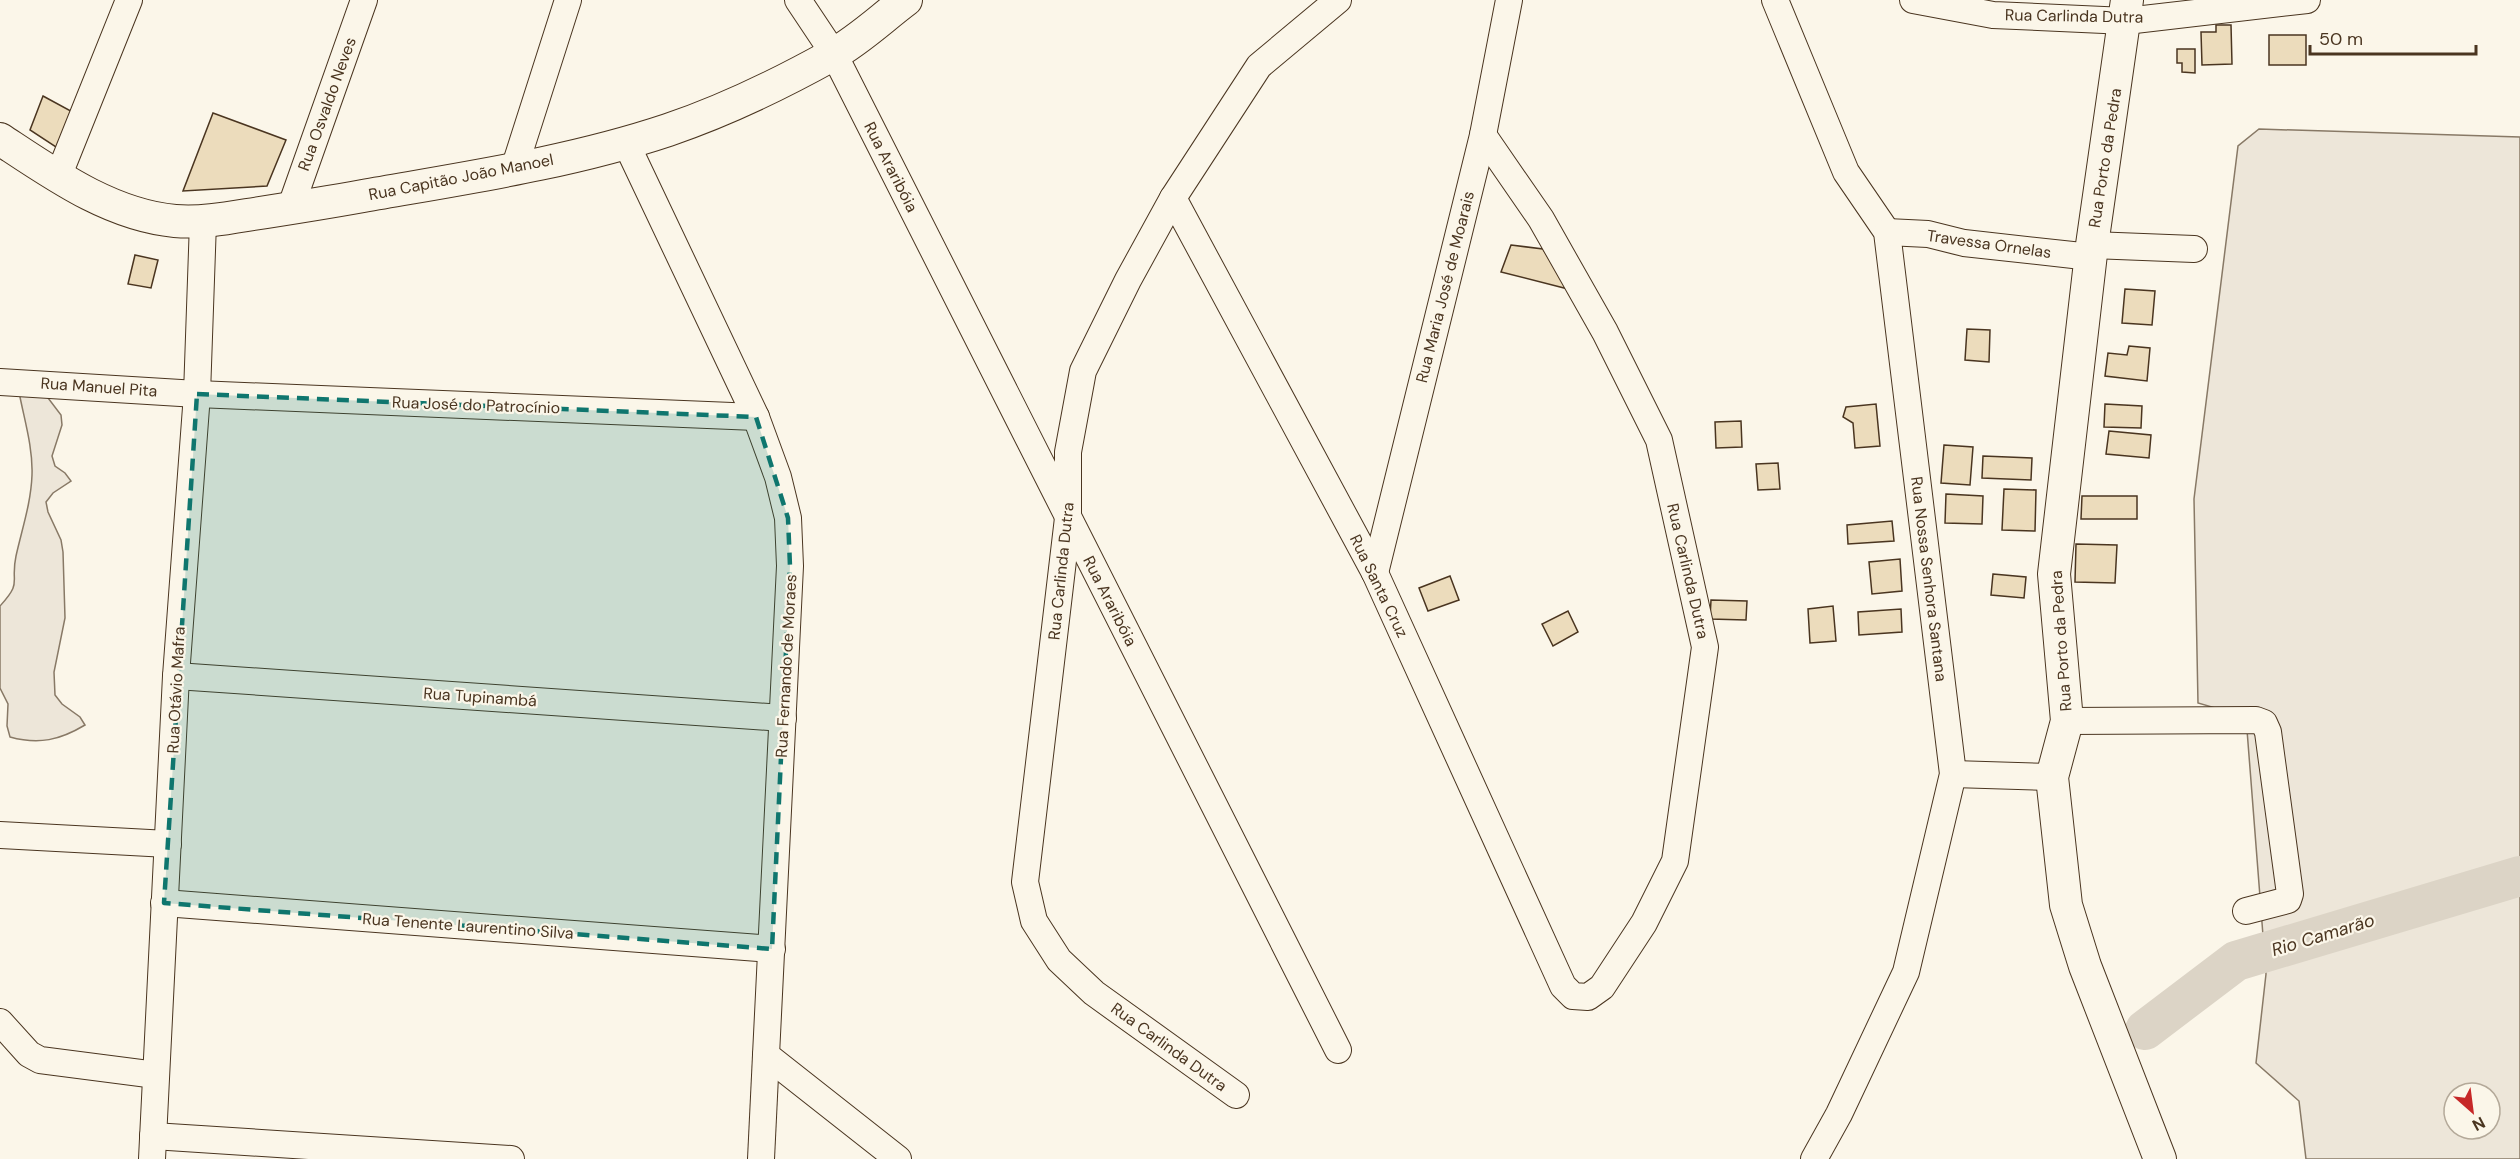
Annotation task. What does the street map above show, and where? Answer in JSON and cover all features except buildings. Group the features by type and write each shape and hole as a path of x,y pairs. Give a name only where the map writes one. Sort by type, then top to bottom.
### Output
{"main road":[{"name":"Rua Capitão João Manoel","path":"0,139 58,177 105,202 140,215 174,221 203,222 290,209 514,169 626,142 668,129 726,107 834,54 906,0"},
{"name":"Rua Porto da Pedra","path":"2126,10 2091,251 2054,574 2067,722 2052,777 2066,905 2085,966 2160,1159"}],"street":[{"path":"58,177 129,0"},
{"name":"Rua Osvaldo Neves","path":"290,209 364,0"},
{"path":"514,169 568,0"},
{"name":"Rua Araribóia","path":"798,0 834,54 1338,1050"},
{"name":"Rua Carlinda Dutra","path":"1236,1095 1094,993 1059,960 1034,921 1025,882 1068,518 1068,452 1083,371 1128,280 1173,198 1259,66 1338,0"},
{"name":"Rua Maria José de Moarais","path":"1375,573 1483,135 1509,0"},
{"name":"Rua Nossa Senhora Santana","path":"1775,0 1846,172 1887,232 1953,774 1906,972 1839,1114 1814,1159"},
{"name":"Rua Carlinda Dutra","path":"1913,0 1994,15 2307,0"},
{"name":"Rua Carlinda Dutra","path":"1483,135 1541,219 1605,332 1659,441 1705,647 1675,861 1644,923 1602,987 1587,997 1573,996 1563,986"},
{"name":"Rua Fernando de Moraes","path":"626,142 756,417 778,477 788,518 790,566 761,1159"},
{"name":"Rua Santa Cruz","path":"1173,198 1375,573 1563,986"},
{"name":"Rua Otávio Mafra","path":"153,1148 176,676 197,394 203,222"},
{"name":"Travessa Ornelas","path":"1887,232 1928,234 1964,243 2091,251 2127,245 2194,249"},
{"name":"Rua Manuel Pita","path":"0,382 197,394"},
{"name":"Rua José do Patrocínio","path":"197,394 756,417"},
{"name":"Rua Tupinambá","path":"176,676 783,718"},
{"path":"2067,722 2256,720 2264,723 2268,732 2290,894 2288,900 2282,903 2246,911"},
{"path":"1953,774 2052,777"},
{"path":"0,835 168,844"},
{"name":"Rua Tenente Laurentino Silva","path":"164,903 771,949"},
{"path":"0,1022 29,1054 40,1060 156,1075"},
{"path":"766,1055 898,1159"},
{"path":"153,1148 511,1159"}],"highlighted area":[{"path":"197,394 756,417 788,518 790,566 772,949 164,903"}],"shaded area":[{"path":"2259,129 2520,137 2520,1159 2306,1159 2299,1101 2256,1063 2266,974 2246,717 2198,703 2194,499 2238,146"},
{"path":"42,390 61,415 62,425 52,456 55,466 71,481 53,493 46,502 48,512 61,540 63,552 65,618 54,672 55,695 62,704 80,717 85,725 49,740 30,741 10,737 7,726 8,704 0,688 0,606 14,587 16,556 28,506 32,475 31,455 20,397 23,393"}],"waterway":[{"name":"Rio Camarão","path":"2145,1030 2236,961 2520,876"}]}
